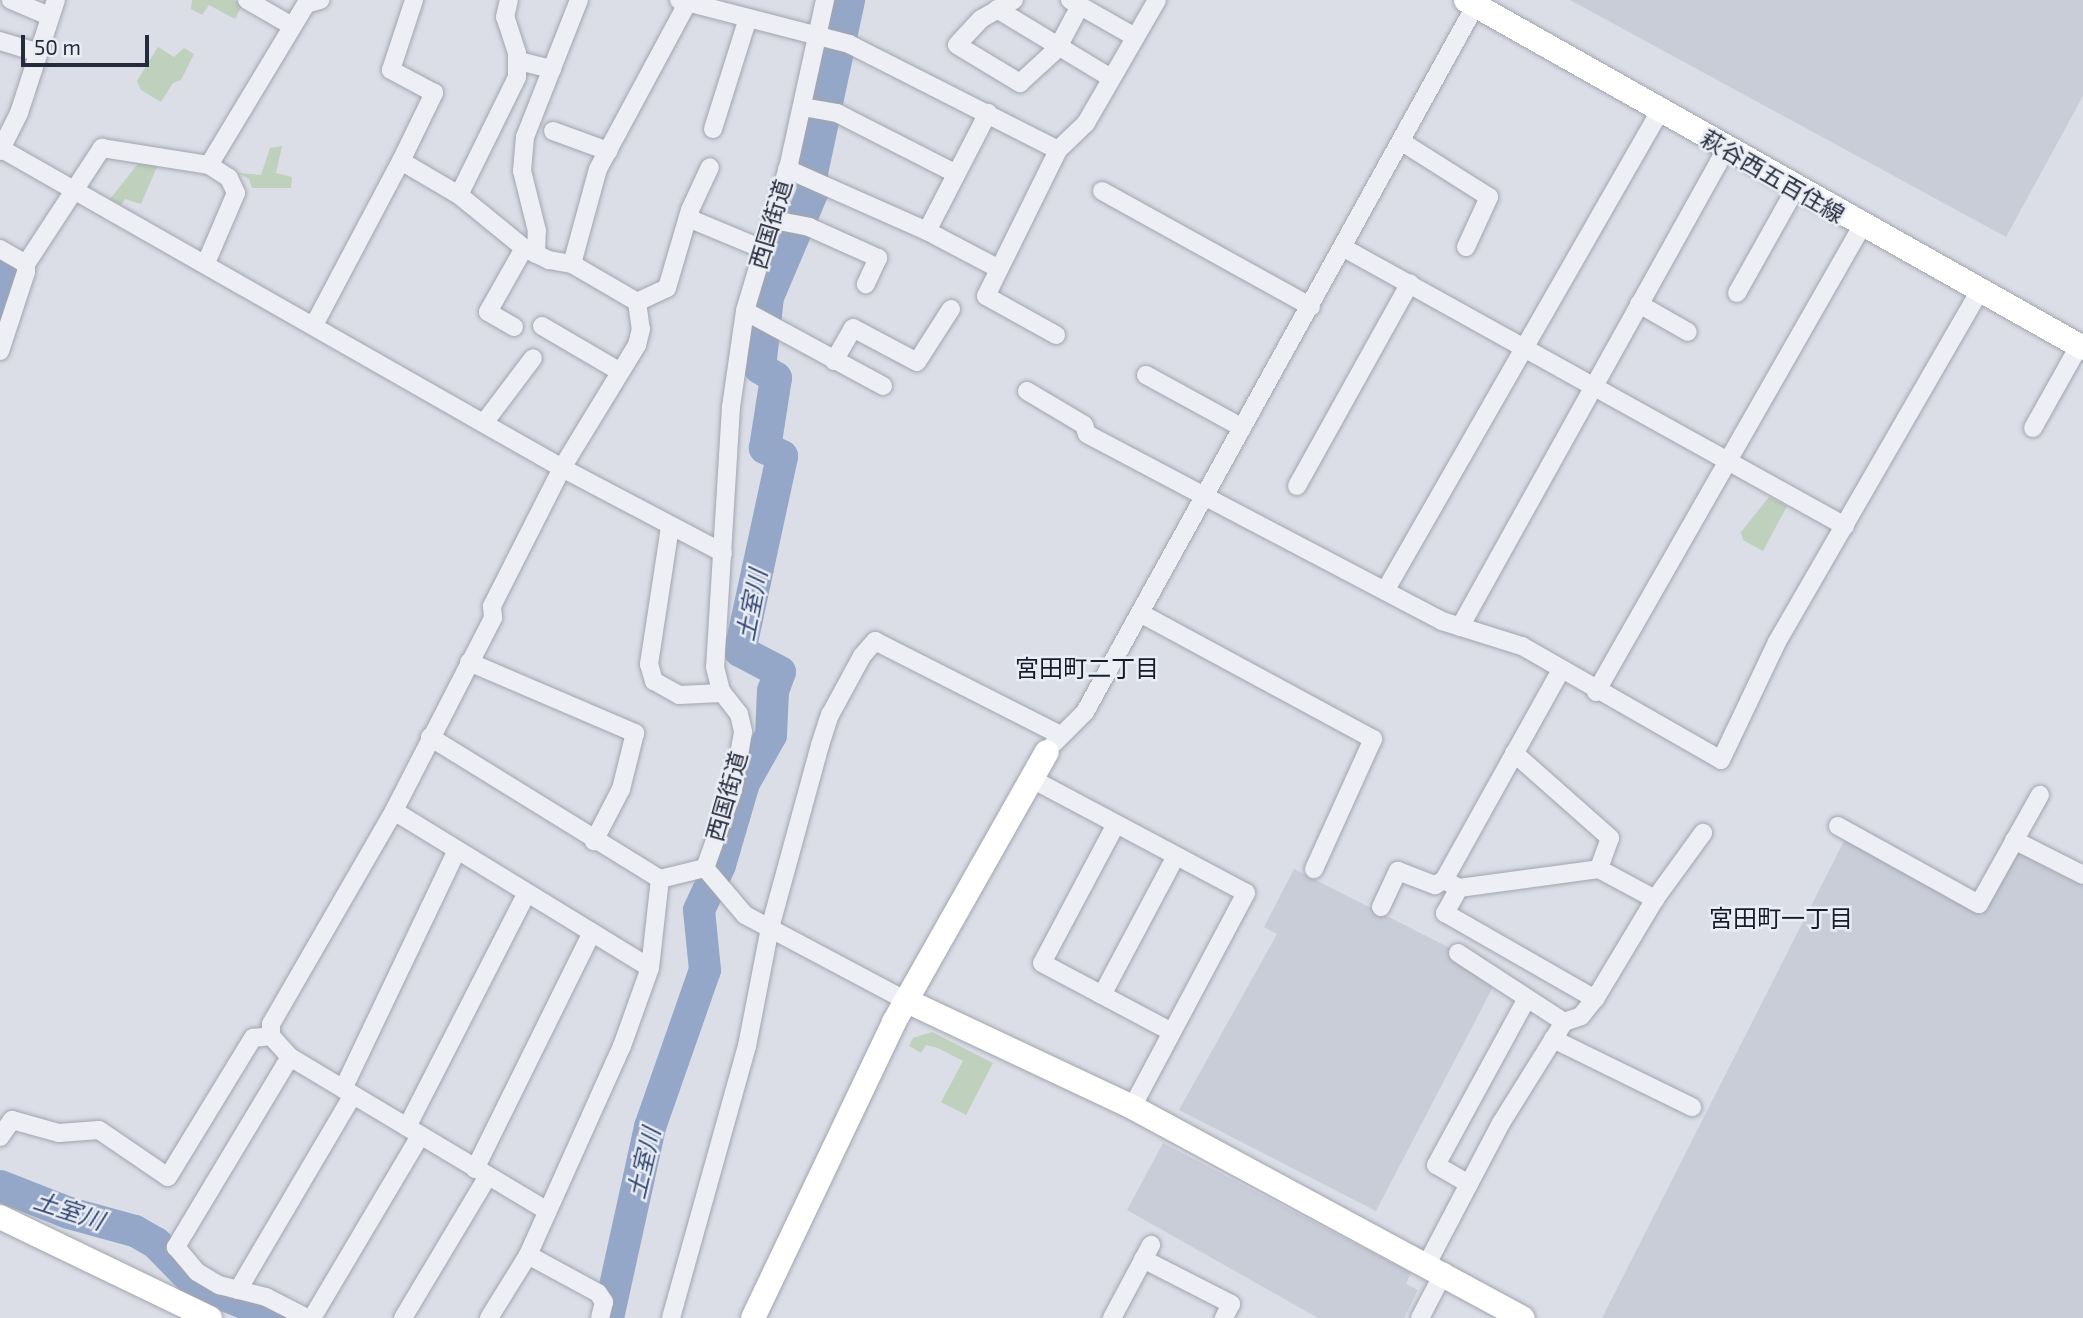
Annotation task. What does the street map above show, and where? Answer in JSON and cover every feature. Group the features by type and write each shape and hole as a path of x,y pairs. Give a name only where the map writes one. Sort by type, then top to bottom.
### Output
{"street":[{"path":"10,0 52,8 19,113 0,149 73,187 562,468 723,553"},
{"path":"247,0 292,26"},
{"path":"209,165 306,4 320,0"},
{"path":"314,325 435,93 391,69 414,0"},
{"path":"459,195 517,77 519,61 505,17 509,0"},
{"path":"514,327 488,312 530,251 537,231 522,171 529,119 579,0"},
{"name":"西国街道","path":"825,0 803,107 774,220 760,248 746,311 731,407 714,662 722,693 739,714 743,732 733,790 705,868 745,915 907,1001"},
{"path":"1014,0 997,9 957,45 1020,83 1057,49 1075,3 1133,36"},
{"path":"1056,335 986,296 1058,150 1086,122 1133,36 1157,0"},
{"path":"572,264 598,169 683,1 849,44 1058,150"},
{"path":"753,1318 907,1001 1053,744 1085,712 1477,4"},
{"name":"萩谷西五百住線","path":"1477,4 1726,149 2081,347"},
{"path":"997,9 1057,49 1111,78"},
{"path":"713,129 748,18"},
{"path":"0,41 36,52"},
{"path":"519,61 552,69"},
{"path":"803,107 837,113 956,173"},
{"path":"1385,591 1660,111"},
{"path":"927,231 988,113"},
{"path":"554,131 608,151"},
{"path":"1402,142 1489,197 1466,247"},
{"path":"0,351 26,264 73,187 102,148 209,165 229,178 236,193 206,263"},
{"path":"1460,627 1726,149"},
{"path":"401,161 459,195 530,251 572,264 636,302 641,329 562,468 394,811 271,1024 271,1036 290,1056 547,1211"},
{"path":"636,302 667,288 688,218 710,167"},
{"path":"787,169 927,231 999,270"},
{"path":"1737,293 1796,188"},
{"path":"1102,191 1311,307"},
{"path":"688,218 760,248"},
{"path":"774,220 809,227 878,258 866,284"},
{"path":"1596,692 1863,226"},
{"path":"1344,248 1595,384 1845,526"},
{"path":"0,249 26,264"},
{"path":"1297,486 1410,284"},
{"path":"1027,391 1084,425 1087,434 1385,591 1460,627 1522,646 1560,672 1721,760 1777,642 1979,292"},
{"path":"1640,304 1688,332"},
{"path":"834,360 853,328 917,362 951,309"},
{"path":"746,311 883,386"},
{"path":"542,327 619,371"},
{"path":"2033,428 2081,347"},
{"path":"484,423 533,358"},
{"path":"1146,375 1241,427"},
{"path":"670,527 649,664 654,681 679,695 722,693"},
{"path":"1140,613 1373,739 1314,869"},
{"path":"671,1318 747,1046 770,928 830,715 862,656 875,641 1053,744"},
{"path":"469,662 635,733 621,789 594,841"},
{"path":"1560,672 1514,753 1451,884 1445,913 1595,999"},
{"path":"430,737 594,841 660,878 705,868"},
{"path":"1514,753 1610,838 1599,869"},
{"path":"1032,779 1246,893 1132,1107"},
{"path":"1838,825 1979,904 2039,794"},
{"path":"394,811 650,968"},
{"path":"1116,824 1042,963 1172,1032"},
{"path":"1420,1318 1436,1267 1469,1184 1553,1039 1564,1022 1581,1016 1595,999 1655,899 1703,833"},
{"path":"2014,840 2083,875"},
{"path":"238,1290 348,1092 457,849"},
{"path":"1102,995 1176,856"},
{"path":"1381,907 1398,871 1435,885 1599,869 1655,899"},
{"path":"489,1318 528,1255 622,1046 650,968 660,878"},
{"path":"290,1056 176,1247 197,1272 238,1290 266,1297 309,1318 414,1132 527,893"},
{"path":"403,1318 482,1172 592,932"},
{"path":"1458,953 1526,1000 1564,1022"},
{"path":"1469,1184 1436,1166 1526,1000"},
{"path":"907,1001 1132,1107 1436,1267 1493,1310 1523,1318"},
{"path":"0,1137 12,1120 59,1133 99,1130 168,1177 253,1038 271,1036"},
{"path":"1553,1039 1692,1107"},
{"path":"0,1217 210,1318"},
{"path":"1112,1318 1147,1252 1231,1304 1224,1318"},
{"path":"528,1255 598,1293 604,1302 600,1318"}],"shaded area":[{"path":"1570,0 2083,0 2083,96 2006,237"},
{"path":"1845,839 1982,915 2017,852 2083,886 2083,1318 1602,1318"},
{"path":"1294,869 1456,951 1494,985 1376,1211 1179,1110 1277,934 1264,927"},
{"path":"1163,1143 1411,1273 1406,1284 1418,1290 1404,1318 1318,1318 1127,1210"}],"green space":[{"path":"192,0 234,0 242,5 235,19 209,5 202,15 191,9"},
{"path":"158,47 174,57 184,48 194,54 181,80 173,83 161,102 141,90 137,81"},
{"path":"282,146 276,173 292,177 291,188 252,188 249,179 238,173 261,175 270,148"},
{"path":"141,160 159,162 141,204 125,199 121,205 110,199"},
{"path":"1769,497 1787,506 1763,551 1743,540 1741,532"},
{"path":"932,1032 993,1063 966,1115 941,1102 963,1061 938,1048 926,1045 921,1053 909,1046 913,1038"}],"water":[{"path":"0,255 22,266 0,326"}],"waterway":[{"name":"土室川","path":"608,1318 650,1127 705,970 699,910 720,865 744,783 771,735 773,691 780,672 740,651 782,456 765,448 776,378 760,368 768,297 813,191 812,173 849,0"},
{"name":"土室川","path":"0,1186 69,1213 135,1231 156,1243 195,1283 280,1318"}],"district":[{"name":"宮田町二丁目","path":"1087,668"},
{"name":"宮田町一丁目","path":"1781,918"}]}
